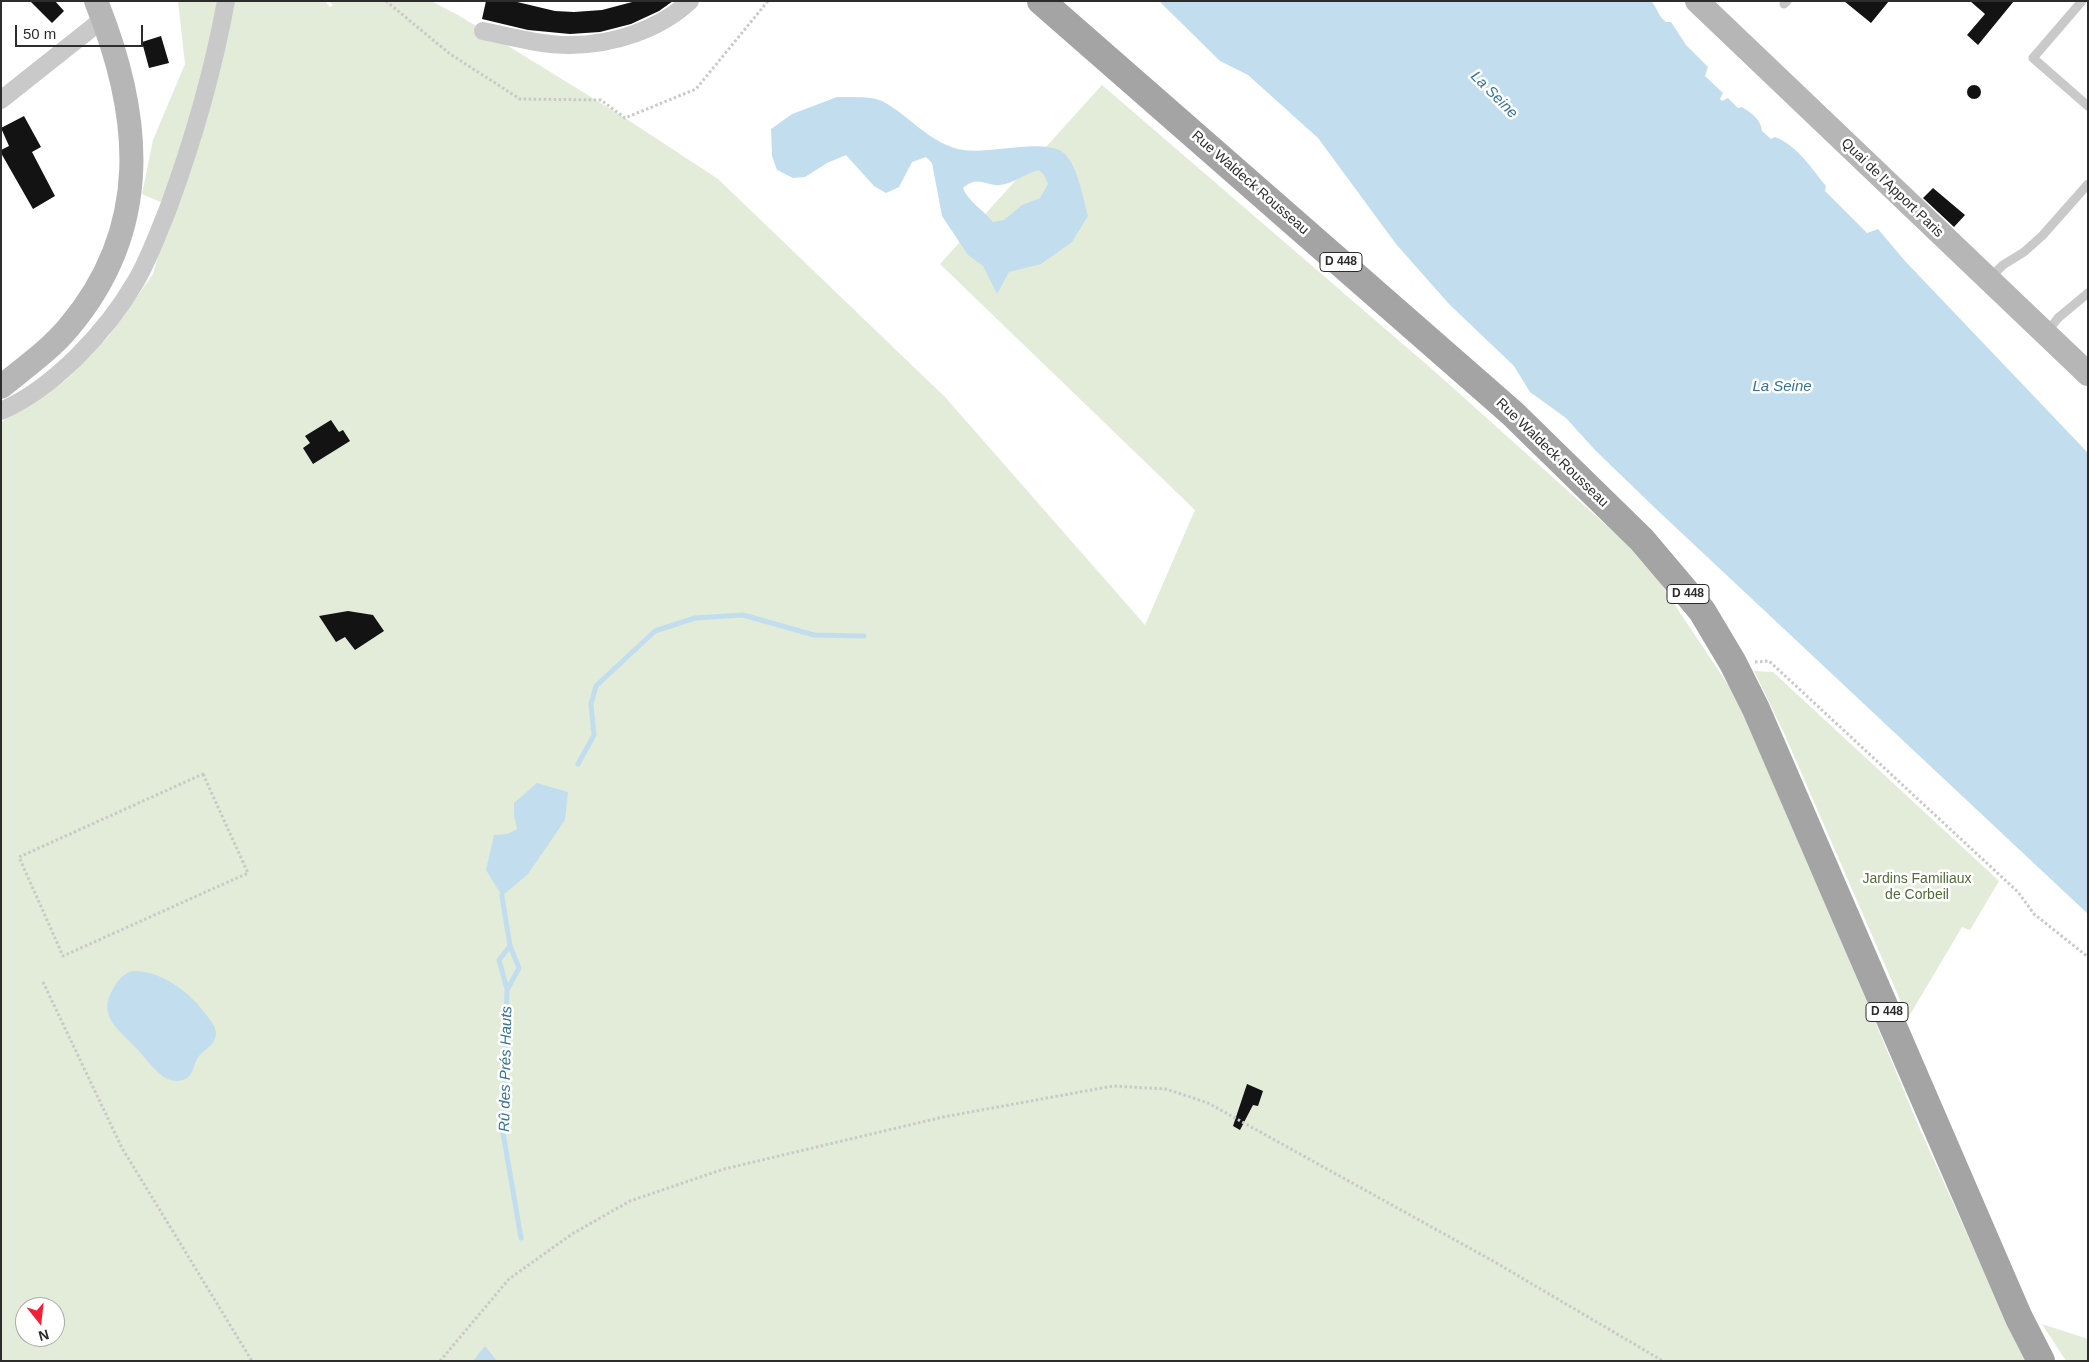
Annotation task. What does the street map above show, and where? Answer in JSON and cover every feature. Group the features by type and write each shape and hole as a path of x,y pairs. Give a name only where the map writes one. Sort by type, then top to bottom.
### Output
{"main road":[{"name":"Rue Waldeck Rousseau","path":"1041,1 1512,413 1633,531 1679,582 1702,611 1733,663"},
{"name":"Quai de l'Apport Paris","path":"1697,1 1988,281 2088,374"},
{"path":"1,387 45,351 68,327 93,295 120,239 130,193 133,166 131,131 115,56 100,10"},
{"name":"D 448","path":"1733,663 1756,709 2019,1318 2041,1361"}],"street":[{"path":"1,410 14,405 53,378 112,317 136,281 152,248 176,188 196,127 208,85 226,1"},
{"path":"483,31 537,42 571,45 613,40 653,27 690,1"},
{"path":"1,100 100,10"}],"lane":[{"path":"2082,1 2033,58 2088,106"},
{"path":"1988,281 2003,265 2024,252 2042,236 2088,184"},
{"path":"2045,334 2058,318 2088,293"}],"path":[{"path":"386,1 450,54 520,99 602,100 625,118 696,89 768,1"},
{"path":"1733,663 1769,661 2018,892 2034,914 2088,957"},
{"path":"203,774 248,874 63,956 19,857 203,774"},
{"path":"43,982 122,1148 252,1361"},
{"path":"440,1361 509,1279 572,1234 630,1201 724,1168 943,1117 1114,1086 1166,1089 1208,1103 1493,1261 1663,1361"}],"green space":[{"path":"178,1 325,1 330,7 333,5 329,1 431,1 458,15 625,118 718,179 945,397 1145,625 1195,510 940,264 1102,85 1433,370 1644,559 1745,710 1919,1127 2011,1332 2026,1361 1,1361 1,422 66,380 108,337 153,274 172,207 142,194 153,140 185,64"},
{"name":"Jardins Familiaux de Corbeil","path":"1754,671 1773,672 1999,881 1970,930 1962,927 1908,1018 1784,733"},
{"path":"2042,1324 2088,1339 2088,1361 2066,1361"}],"water":[{"name":"La Seine","path":"1159,1 1651,1 1663,19 1666,22 1671,22 1686,45 1708,67 1705,76 1723,93 1720,99 1722,101 1728,98 1738,108 1742,107 1745,109 1758,120 1762,131 1771,139 1775,137 1798,152 1826,186 1825,191 1867,233 1878,229 1905,261 2088,453 2088,914 1655,508 1595,450 1566,418 1530,392 1514,366 1449,304 1396,244 1318,138 1248,75 1220,61"},
{"path":"837,97 873,98 892,107 930,136 951,147 974,151 1040,146 1061,151 1067,156 1075,171 1088,216 1072,242 1041,264 1009,272 997,294 983,266 968,255 942,216 932,163 926,157 912,162 899,187 886,193 874,186 846,155 827,163 805,177 793,178 777,170 772,156 771,129 792,114","holes":["1039,170 1044,175 1048,184 1040,198 1022,205 1004,220 993,222 972,201 963,188 979,181 994,185 1005,184"]},
{"path":"537,783 568,792 565,820 528,874 502,896 486,870 494,835 507,834 517,829 514,803"},
{"path":"132,971 153,974 173,983 198,1005 214,1025 216,1030 215,1040 198,1057 191,1074 185,1079 178,1081 164,1077 118,1029 109,1016 107,1008 108,999 113,989 121,978"},
{"path":"485,1346 497,1361 473,1361"}],"building":[{"path":"30,1 55,1 64,11 52,23"},
{"path":"486,1 513,1 555,11 574,12 602,10 636,1 673,1 659,11 631,24 600,32 570,34 528,30 482,19"},
{"path":"1844,1 1889,1 1871,23"},
{"path":"1970,1 2014,1 1978,45 1967,35 1985,14"},
{"path":"161,36 169,63 149,68 142,42"},
{"path":"1971,85 1977,85 1981,92 1977,99 1971,99 1967,95 1967,89"},
{"path":"24,116 41,147 32,152 55,196 33,209 1,153 1,150 9,146 1,128"},
{"path":"1933,188 1965,215 1954,227 1923,198"},
{"path":"331,420 339,432 343,430 350,441 313,464 303,448 310,443 305,436"},
{"path":"348,611 373,615 384,631 355,650 345,637 336,642 319,616"},
{"path":"1247,1084 1263,1091 1258,1106 1253,1105 1240,1130 1233,1126"}],"waterway":[{"name":"Rû des Prés Hauts","path":"578,764 594,735 591,704 596,686 655,631 695,618 743,615 814,635 864,636"},
{"name":"Rû des Prés Hauts","path":"502,896 510,946 519,968 507,990 503,1133 521,1238"},
{"name":"Rû des Prés Hauts","path":"507,989 499,960 510,946"}]}
